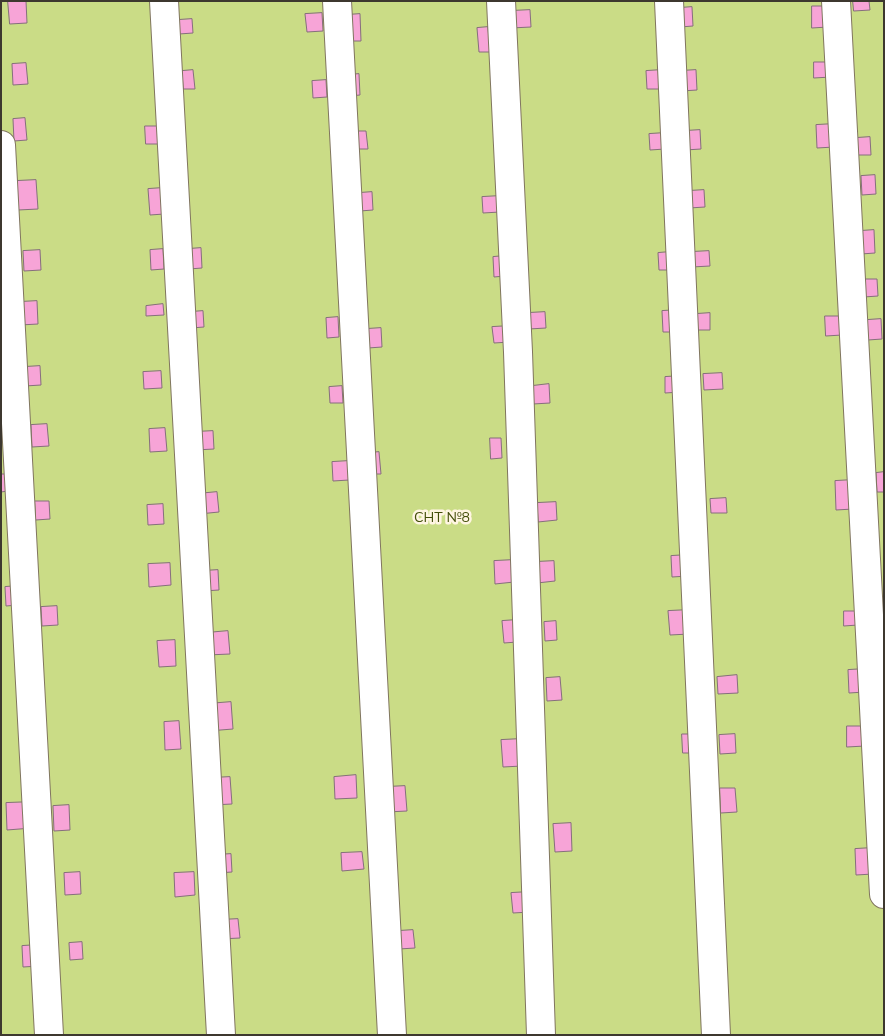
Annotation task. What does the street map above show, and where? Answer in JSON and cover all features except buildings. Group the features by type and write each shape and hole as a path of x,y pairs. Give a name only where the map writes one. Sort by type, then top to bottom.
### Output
{"street":[{"path":"164,1 221,1035"},
{"path":"337,1 392,1035"},
{"path":"501,1 518,352 541,1035"},
{"path":"669,1 716,1035"},
{"path":"836,1 884,894"},
{"path":"1,144 49,1035"}],"green space":[{"name":"СНТ №8","path":"1,1 884,1 884,1035 1,1035"}]}
